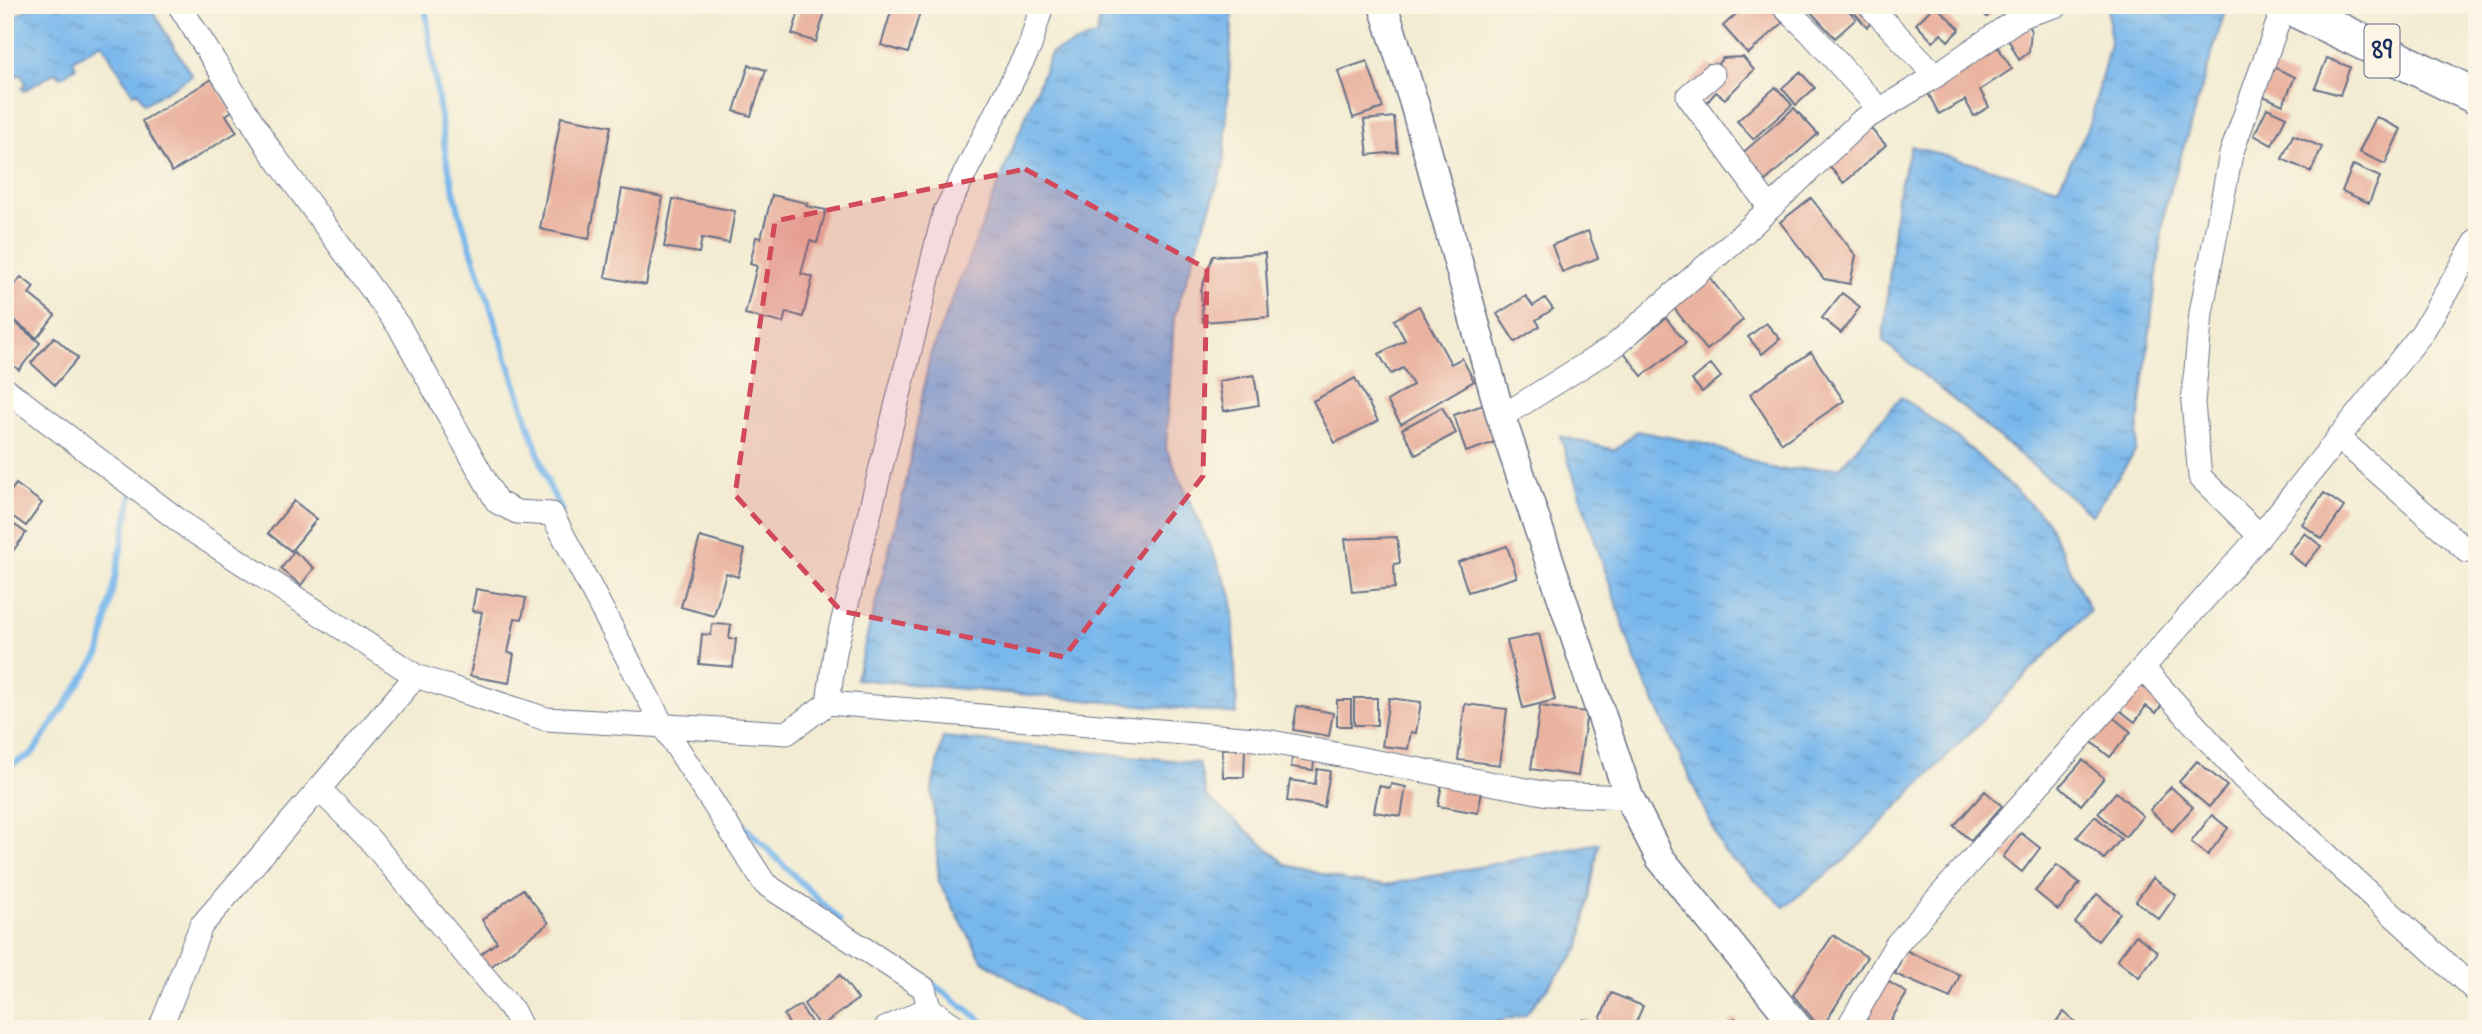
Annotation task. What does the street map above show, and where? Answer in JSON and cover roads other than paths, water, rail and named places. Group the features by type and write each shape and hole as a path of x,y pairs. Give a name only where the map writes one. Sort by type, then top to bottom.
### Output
{"main road":[{"name":"89","path":"2283,11 2477,97"}],"street":[{"path":"178,5 270,150 400,328 497,502 517,512 552,514 662,724 765,884 924,989 929,1008 959,1029"},
{"path":"828,703 835,652 944,214 1030,46 1042,5"},
{"path":"1383,5 1414,103 1502,417 1629,797 1660,858 1799,1029"},
{"path":"1782,5 1880,110"},
{"path":"1869,5 1936,76"},
{"path":"1502,417 1613,347 1770,208 1861,121 1936,76 2022,16 2058,5"},
{"path":"2260,536 2200,477 2193,403 2201,313 2231,154 2283,11"},
{"path":"1713,75 1688,96 1770,208"},
{"path":"1847,1029 1896,945 2260,536 2423,332 2477,240"},
{"path":"5,389 190,529 416,676 546,719 786,733 828,703 1255,739 1548,794 1629,797"},
{"path":"2338,437 2467,551 2477,540"},
{"path":"2143,668 2243,778 2477,992"},
{"path":"160,1029 201,926 416,676"},
{"path":"319,789 370,840 513,1011 522,1029"},
{"path":"885,1029 929,1008"}],"water":[{"path":"34,5 141,5 153,12 192,76 144,104 137,92 133,94 102,43 73,60 76,67 61,77 56,72 24,91 22,88 26,84 21,74 14,77 5,62 5,23"},
{"path":"1102,5 1233,5 1224,165 1174,317 1166,448 1232,596 1237,714 856,679 905,487 930,355 1051,53 1097,35"},
{"path":"2108,5 2227,5 2165,208 2135,452 2092,515 1883,341 1897,197 1911,146 2058,188 2090,124 2110,43"},
{"path":"1901,397 1963,442 2047,520 2090,610 1845,860 1784,907 1724,852 1635,660 1560,436 1615,450 1637,431 1709,445 1776,470 1840,467"},
{"path":"943,737 1199,763 1206,796 1287,865 1348,881 1386,885 1599,843 1580,948 1525,1015 1467,1029 1089,1029 982,960 939,882 932,789"}],"waterway":[{"path":"425,5 446,157 460,215 549,486 562,511"},
{"path":"5,768 32,754 100,653 132,494"},
{"path":"731,813 840,921"},
{"path":"930,982 993,1029"}]}
